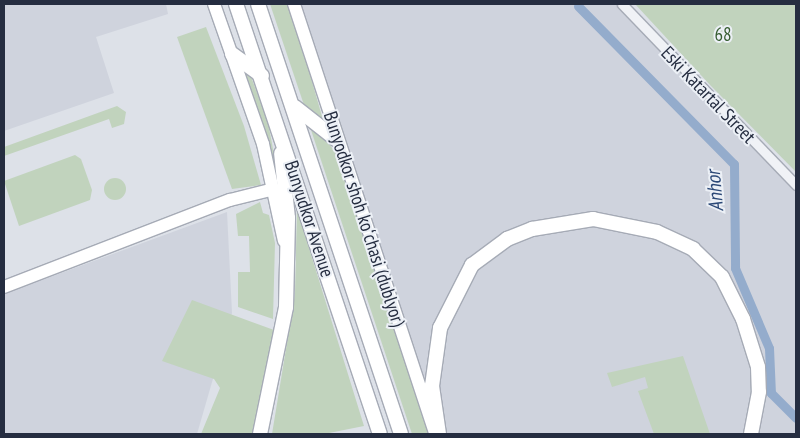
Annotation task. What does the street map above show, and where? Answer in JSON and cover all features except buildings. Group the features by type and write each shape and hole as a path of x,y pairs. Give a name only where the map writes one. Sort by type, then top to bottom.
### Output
{"main road":[{"name":"Bunyudkor Avenue","path":"236,4 262,76 380,434"},
{"name":"Bunyudkor Avenue","path":"258,4 295,107 401,434"},
{"path":"232,54 262,76"},
{"path":"260,434 283,327 288,259 286,192 272,106"},
{"path":"295,107 337,140"},
{"path":"437,434 432,386 440,328 472,265 507,239 532,229 593,219 658,232 693,249 722,277 743,318 758,367 758,404 751,434"}],"street":[{"name":"Bunyudkor Avenue","path":"214,4 232,54 274,190 288,259"},
{"name":"Bunyodkor shoh koʻchasi (dublyor)","path":"294,4 337,140 437,434"},
{"name":"Eski Katartal Street","path":"622,4 796,185"},
{"path":"4,287 230,200 274,190"}],"shaded area":[{"path":"4,4 166,4 168,14 96,37 114,93 4,131"},
{"path":"294,4 622,4 796,185 796,434 435,434"},
{"path":"227,212 232,313 197,434 4,434 4,294"}],"green space":[{"path":"270,4 290,4 323,120 304,105"},
{"name":"68","path":"635,4 796,4 796,172 711,86"},
{"path":"206,27 244,126 261,185 232,189 177,37"},
{"path":"243,69 250,74 268,122 277,171"},
{"path":"117,106 126,112 124,124 112,128 109,119 4,156 4,147"},
{"path":"311,130 322,134 335,152 429,434 412,434"},
{"path":"75,155 81,159 92,190 90,200 19,226 4,181"},
{"path":"111,178 119,178 126,185 126,193 119,200 111,200 104,193 104,185"},
{"path":"260,202 263,213 269,215 275,243 273,319 238,307 238,272 250,272 249,236 238,236 236,214"},
{"path":"297,209 364,426 324,434 272,434 295,294"},
{"path":"192,300 274,330 252,434 201,434 220,388 214,379 162,361"},
{"path":"683,356 710,434 654,434 638,391 648,388 645,377 612,387 607,373"}],"waterway":[{"name":"Anhor","path":"578,6 734,164 735,268 769,348 771,393 796,418"}]}
